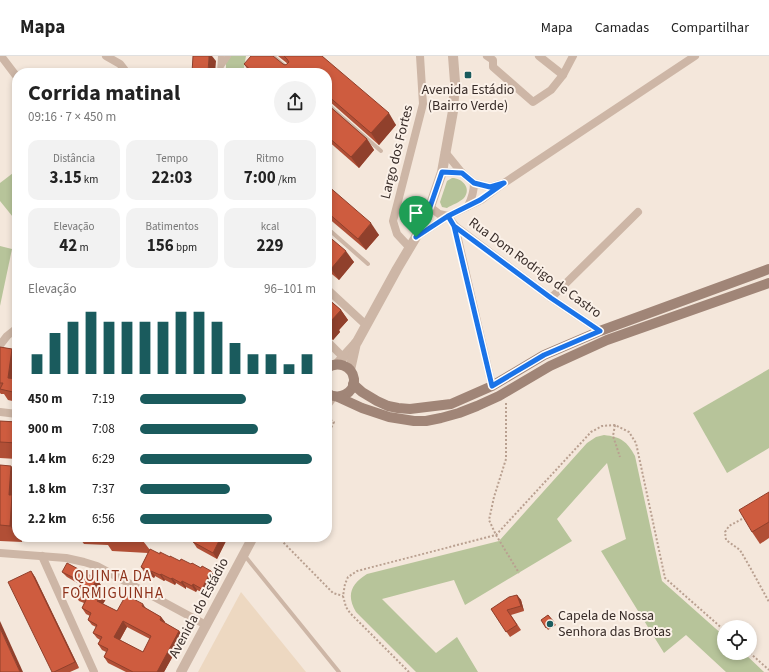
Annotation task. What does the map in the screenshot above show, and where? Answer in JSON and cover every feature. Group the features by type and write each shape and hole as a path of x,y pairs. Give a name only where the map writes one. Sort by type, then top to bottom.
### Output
{"main road":[{"path":"353,384 362,392 388,406 410,409 451,404 492,386 544,355 600,331 769,269"},
{"path":"332,398 396,418 414,421 426,421 459,414 499,396 550,366 607,340 769,283"},
{"path":"332,365 342,365 346,367 350,370 354,379 348,393 343,396 332,398"}],"street":[{"path":"1,56 12,70"},
{"path":"106,56 120,64 123,68"},
{"path":"220,68 221,56"},
{"path":"221,68 228,56"},
{"name":"Largo dos Fortes","path":"410,248 398,234 393,221 423,104 420,56"},
{"path":"350,370 357,342 416,237 430,207 442,172 454,102 455,76 453,56"},
{"path":"487,56 493,60 493,67 533,102 551,90 563,75 573,56"},
{"path":"539,56 563,75"},
{"path":"416,237 448,216 480,200 695,56"},
{"path":"445,152 462,173 474,183 490,187 504,183"},
{"path":"442,172 462,173"},
{"path":"468,206 474,192 474,183"},
{"path":"430,207 439,214 448,216 454,226 492,386"},
{"path":"551,298 638,212"},
{"name":"Rua Dom Rodrigo de Castro","path":"454,226 551,298 600,331"},
{"path":"332,294 366,325"},
{"path":"0,345 12,332"},
{"path":"332,365 357,342"},
{"path":"0,412 12,413"},
{"path":"0,469 12,470"},
{"name":"Avenida do Estádio","path":"181,672 250,542"},
{"path":"0,553 66,558 96,566 206,625"},
{"path":"42,556 94,672"}],"lane":[{"path":"249,68 250,60 253,56"},
{"path":"273,56 286,68"},
{"path":"332,108 381,152"},
{"path":"332,232 368,264"},
{"path":"244,555 339,672"}],"path":[{"path":"506,402 506,459 494,497 489,520 499,541 519,573"},
{"path":"616,425 613,436 620,456"},
{"path":"410,672 350,613 346,607 343,596 348,577 357,571 496,535 591,432 602,426 616,425 629,432 636,443 665,578 717,624"},
{"path":"742,519 729,526 725,532 726,540 740,550 769,602"},
{"path":"283,542 332,593 343,596"},
{"path":"757,659 769,670"}],"green space":[{"path":"231,56 246,56 244,68 226,68 226,63"},
{"path":"12,174 12,216 0,201 0,183"},
{"path":"452,178 456,178 465,184 467,191 466,194 460,201 447,208 442,207 440,202 447,181"},
{"path":"0,246 12,249 0,306"},
{"path":"769,369 769,448 727,473 693,413"},
{"path":"604,435 615,437 626,443 635,456 662,581 717,630 717,660 751,660 764,672 726,672 686,635 664,653 601,551 626,539 607,463 557,519 572,541 465,605 454,580 382,599 436,653 457,637 478,672 416,672 356,612 351,600 352,590 357,582 367,574 499,541 587,443 596,437"}],"shaded area":[{"path":"241,592 306,672 198,672"}],"building":[{"path":"193,56 209,56 208,68 192,68"},
{"path":"251,56 273,56 285,65 289,62 284,56 322,56 389,113 371,133 332,99 332,68 248,68 244,64"},
{"path":"332,108 367,139 351,157 332,140"},
{"path":"332,189 371,223 358,239 332,216"},
{"path":"332,239 346,251 332,268"},
{"path":"332,302 341,310 332,320"},
{"path":"0,347 12,349 8,378 12,378 12,392 0,389 3,383 0,383"},
{"path":"0,421 12,422 12,443 0,442"},
{"path":"0,465 11,466 9,495 12,495 10,526 0,525"},
{"path":"769,492 769,522 752,532 739,510"},
{"path":"193,542 218,542 213,553"},
{"path":"150,549 180,561 181,559 191,564 192,563 201,568 202,566 211,571 202,589 193,584 192,586 182,581 181,583 161,574 150,572 141,567"},
{"path":"67,563 97,579 92,588 102,593 97,601 117,611 126,595 143,604 142,606 161,617 160,620 179,631 157,672 133,672 104,657 108,649 98,644 102,637 93,633 97,625 88,620 91,613 82,608 86,600 75,595 82,582 62,572","holes":["123,621 151,636 143,652 114,637"]},
{"path":"31,571 75,662 54,672 52,672 8,582"},
{"path":"517,595 521,606 507,610 517,625 506,632 491,609 509,597"},
{"name":"Capela de Nossa Senhora das Brotas","path":"548,615 554,622 546,628 541,620"},
{"path":"0,628 20,672 0,672"}],"place":[{"name":"Avenida Estádio (Bairro Verde)","path":"468,75"},
{"name":"Capela de Nossa Senhora das Brotas","path":"550,624"}],"district":[{"name":"QUINTA DA FORMIGUINHA","path":"113,584"}],"route":[{"path":"416,237 430,207 442,172 462,173 474,183 490,187 504,183 480,200 448,216 454,226 492,386 544,355 600,331 551,298 454,226 448,216 416,237"}]}
